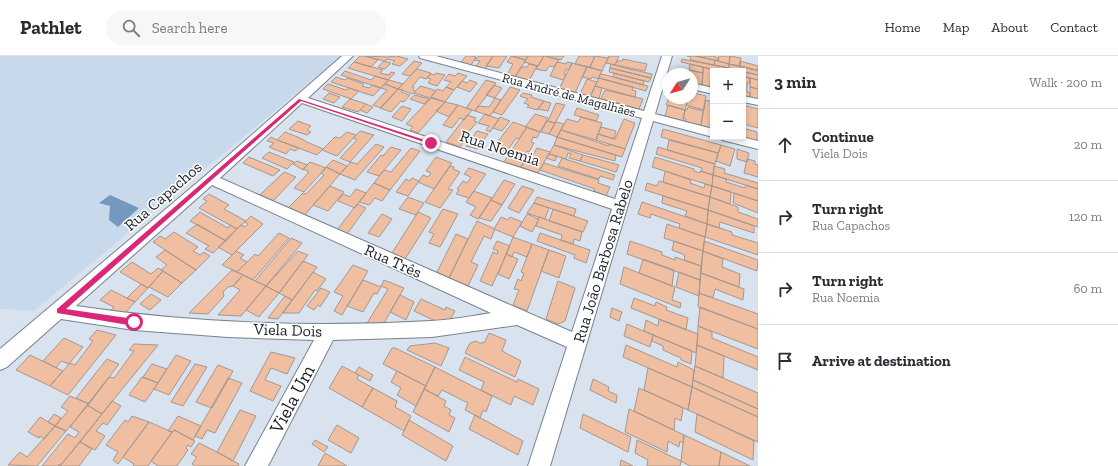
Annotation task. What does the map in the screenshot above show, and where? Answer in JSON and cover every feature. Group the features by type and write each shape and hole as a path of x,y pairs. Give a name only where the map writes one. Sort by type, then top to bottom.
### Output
{"street":[{"name":"Rua Capachos","path":"0,361 210,179 348,56"},
{"name":"Rua André de Magalhães","path":"424,56 710,133"},
{"name":"Rua João Barbosa Rabelo","path":"666,68 667,56"},
{"name":"Rua João Barbosa Rabelo","path":"539,466 648,116 662,84"},
{"path":"698,87 710,90"},
{"name":"Rua Noemia","path":"300,100 620,206"},
{"path":"746,100 758,102"},
{"path":"737,140 758,146"},
{"name":"Rua Três","path":"210,179 577,343"},
{"name":"Viela Dois","path":"59,311 142,323 328,332 432,329 517,317"},
{"name":"Viela Um","path":"256,466 328,332"}],"shaded area":[{"path":"0,56 341,56 34,311 0,309"}],"water":[{"path":"110,195 139,208 118,227 109,220 110,206 99,203"}],"building":[{"path":"360,56 378,60 371,67 354,62"},
{"path":"365,56 397,56 408,59 400,66 392,64 395,61 387,59 384,61"},
{"path":"466,56 476,57 471,65 461,62"},
{"path":"479,56 493,56 485,69 476,66 480,61 474,60"},
{"path":"493,56 507,56 499,68 486,66"},
{"path":"511,56 528,56 526,60"},
{"path":"511,56 526,60 515,77 507,75 513,64 507,62"},
{"path":"528,56 544,56 538,66 524,62"},
{"path":"544,56 559,60 554,67 549,66 546,71 536,69"},
{"path":"546,56 564,56 561,60"},
{"path":"579,56 595,56 590,67 575,64"},
{"path":"595,56 608,58 602,71 590,67"},
{"path":"609,56 619,56 615,65 606,63"},
{"path":"687,56 715,60 714,65 690,60 691,57"},
{"path":"695,56 713,56 718,58 718,61"},
{"path":"719,56 730,56 729,64 718,61"},
{"path":"730,56 741,58 740,66 729,64"},
{"path":"623,59 647,64 645,71 615,65 617,61 622,61"},
{"path":"682,59 729,68 710,69 681,62"},
{"path":"715,60 729,64 729,68 714,65"},
{"path":"384,61 391,63 385,69 378,67"},
{"path":"414,61 422,63 410,76 402,74"},
{"path":"740,61 758,66 758,70 739,66"},
{"path":"354,62 383,70 380,73 389,75 391,72 395,73 388,80 348,68"},
{"path":"557,62 566,64 567,62 572,63 569,70 566,69 564,74 566,75 563,80 550,76"},
{"path":"572,63 587,67 575,93 559,89"},
{"path":"529,64 537,66 529,81 515,77 521,67 527,67"},
{"path":"611,64 652,74 651,78 610,68"},
{"path":"690,64 703,67 703,73 698,72 698,68 689,68"},
{"path":"729,64 746,68 729,68"},
{"path":"587,67 602,71 598,79 592,77 591,79 582,77"},
{"path":"703,67 710,69 710,84 709,89 702,87"},
{"path":"610,68 651,78 649,82 609,72"},
{"path":"746,68 758,71 758,75 746,72"},
{"path":"417,69 431,73 426,79 420,77 412,87 414,87 413,90 416,91 413,94 398,89"},
{"path":"345,71 371,80 375,76 388,80 381,88 341,75"},
{"path":"698,72 703,73 702,87 698,86"},
{"path":"436,73 445,75 437,86 428,83 431,79 427,78 431,74 434,75"},
{"path":"458,73 467,76 454,90 446,87 451,82 444,80 449,74 455,76"},
{"path":"614,73 644,81 643,85 613,77"},
{"path":"746,73 758,75 758,80 746,77"},
{"path":"600,74 648,86 646,91 599,78"},
{"path":"336,77 345,80 347,78 364,84 362,86 369,88 372,85 381,88 373,96 331,82"},
{"path":"746,77 750,78 750,83 747,83 747,92 750,93 750,99 746,98"},
{"path":"599,78 633,87 632,90 636,91 635,97 595,86"},
{"path":"750,78 758,80 758,89 750,87"},
{"path":"587,79 597,82 590,97 580,94"},
{"path":"388,80 403,84 398,89 385,84"},
{"path":"470,80 477,83 470,92 457,87 462,81 467,83"},
{"path":"486,80 496,83 475,111 466,108"},
{"path":"328,84 346,90 349,88 359,91 351,99 323,89"},
{"path":"385,84 398,89 381,108 373,105 387,90 381,88"},
{"path":"494,85 502,88 495,98 486,95"},
{"path":"420,86 436,91 430,98 414,93"},
{"path":"595,86 602,88 599,99 590,97"},
{"path":"446,87 454,90 445,102 431,97 437,89 443,91"},
{"path":"510,87 520,90 502,115 493,112"},
{"path":"750,87 758,89 758,101 750,99"},
{"path":"398,89 403,90 401,92 410,95 404,102 401,101 391,112 380,108"},
{"path":"605,90 643,99 639,109 601,99"},
{"path":"329,93 340,97 334,103 323,99"},
{"path":"523,93 532,95 531,97 544,101 537,110 527,107 529,105 524,103 528,99 520,96"},
{"path":"698,94 706,96 704,110 686,105 698,104"},
{"path":"415,95 429,99 424,104 410,99"},
{"path":"431,98 445,102 418,133 410,130 413,127 406,124"},
{"path":"495,98 501,100 490,116 475,111 478,106 489,107"},
{"path":"350,99 366,104 358,112 342,107"},
{"path":"705,100 710,101 710,128 701,126"},
{"path":"544,101 551,103 548,111 538,109"},
{"path":"445,102 458,105 449,117 436,111"},
{"path":"556,103 565,105 555,123 548,121"},
{"path":"366,104 373,107 367,113 360,110"},
{"path":"666,104 686,104 685,110"},
{"path":"458,105 472,110 464,120 460,118 452,128 443,125"},
{"path":"668,105 685,110 683,121 665,116"},
{"path":"402,106 411,109 402,121 392,117"},
{"path":"746,106 758,109 758,128 746,125"},
{"path":"688,107 703,111 701,126 685,122 686,119 683,118 685,110 687,110"},
{"path":"577,108 599,115 596,121 574,115"},
{"path":"485,114 499,119 490,132 486,130 489,126 478,123"},
{"path":"535,114 548,118 540,132 525,127"},
{"path":"467,115 476,118 474,121 477,122 461,141 464,142 460,147 446,142"},
{"path":"500,117 510,121 502,131 493,128"},
{"path":"581,117 602,123 596,140 561,130 567,119 578,122"},
{"path":"624,119 635,123 625,149 596,140 598,134 615,139"},
{"path":"298,121 311,126 307,130 311,132 307,135 289,129"},
{"path":"547,121 555,123 549,134 541,132"},
{"path":"513,122 527,127 519,139 516,138 504,156 491,150"},
{"path":"556,122 564,124 557,137 549,134"},
{"path":"527,127 540,132 537,138 533,137 531,142 534,143 529,152 527,151 524,155 527,156 521,167 504,162"},
{"path":"601,127 616,131 614,139 598,134"},
{"path":"663,129 721,145 718,153 661,137"},
{"path":"746,129 757,132 757,141 746,138"},
{"path":"561,130 609,146 609,144 625,149 622,157 557,137"},
{"path":"360,131 374,135 350,162 340,158 357,140 353,138"},
{"path":"477,131 488,134 477,149 466,146"},
{"path":"285,132 323,149 317,155 277,140"},
{"path":"347,132 356,135 337,156 322,150 335,137 340,138"},
{"path":"271,137 299,148 295,151 290,149 286,154 269,147 274,143 267,141"},
{"path":"557,137 616,155 615,161 554,145"},
{"path":"669,140 718,153 715,164 667,150"},
{"path":"376,144 384,147 355,180 340,174 351,162 357,164"},
{"path":"554,145 583,155 580,161 569,158 571,154 568,153 566,159 549,154"},
{"path":"721,145 735,149 730,166 716,161"},
{"path":"391,147 401,150 379,176 367,172 381,155 383,156"},
{"path":"658,147 715,164 713,175 701,171 702,168 656,154"},
{"path":"411,148 420,151 390,190 374,183 384,170 391,172"},
{"path":"537,148 550,152 538,173 521,167 529,153 533,155"},
{"path":"737,149 749,153 747,162 737,159"},
{"path":"269,152 294,162 287,169 262,158"},
{"path":"549,154 557,156 555,161 546,158"},
{"path":"583,155 619,165 616,172 580,161"},
{"path":"249,157 280,170 273,176 243,163"},
{"path":"436,157 452,163 434,189 418,182 423,175 428,177 431,173 426,171"},
{"path":"655,157 694,169 694,171 700,173 700,171 713,175 712,186 652,167"},
{"path":"562,158 615,175 613,180 600,176 599,179 558,166"},
{"path":"747,159 755,161 755,164 758,165 758,177 744,173"},
{"path":"333,160 347,166 340,174 326,167"},
{"path":"297,161 307,165 303,170 293,164"},
{"path":"310,162 326,168 304,192 294,188 309,172 303,169"},
{"path":"544,163 599,180 598,183 610,187 606,196 594,191 595,189 540,170"},
{"path":"450,166 454,167 453,169 460,172 448,189 453,190 440,208 425,202"},
{"path":"714,166 725,169 724,173 758,183 758,189 713,175"},
{"path":"326,167 340,174 304,216 288,208 303,193 306,194 324,175 321,173"},
{"path":"469,168 486,174 469,198 456,194 459,190 457,189 463,181 467,183 471,177 464,174"},
{"path":"665,171 691,180 690,183 704,188 705,184 712,186 710,197 663,182"},
{"path":"284,172 296,177 273,201 260,195"},
{"path":"713,175 727,179 726,182 745,188 746,185 758,189 758,201 712,186"},
{"path":"412,178 419,181 408,196 396,192 406,179 410,181"},
{"path":"504,180 515,184 502,205 491,200"},
{"path":"659,181 710,197 708,210 645,190 647,183 657,186"},
{"path":"374,183 390,190 382,201 375,198 369,205 359,202"},
{"path":"330,186 344,192 328,211 313,205"},
{"path":"522,186 534,190 519,213 508,208"},
{"path":"712,186 731,192 730,204 710,197"},
{"path":"356,189 366,193 355,208 338,201 343,194 350,197"},
{"path":"474,191 492,198 478,219 470,215 476,207 466,202"},
{"path":"734,193 758,201 758,213 733,203"},
{"path":"209,194 229,205 224,209 246,221 237,229 199,208 207,201 203,199"},
{"path":"663,196 708,210 707,224 685,216 687,211 662,203"},
{"path":"408,197 424,203 416,215 399,209"},
{"path":"537,197 576,209 574,216 534,203"},
{"path":"710,197 738,207 738,212 758,219 758,227 708,210"},
{"path":"491,200 502,205 491,221 479,218"},
{"path":"642,202 707,224 705,237 679,228 680,224 651,214 650,218 638,214"},
{"path":"534,203 549,208 545,219 527,213"},
{"path":"357,204 366,208 347,234 337,230"},
{"path":"443,209 458,214 440,247 429,243 434,234 429,232"},
{"path":"553,209 588,221 583,232 549,221"},
{"path":"708,210 754,226 754,233 720,222 719,228 707,224"},
{"path":"200,212 228,228 230,225 237,229 226,241 190,221"},
{"path":"418,212 431,218 405,259 392,253"},
{"path":"382,214 392,219 379,237 368,233"},
{"path":"527,214 539,219 532,232 520,226"},
{"path":"251,216 263,224 232,255 218,247 241,225 245,227 248,224 245,222"},
{"path":"501,217 508,220 510,217 522,222 513,237 494,229"},
{"path":"539,217 582,232 580,241 574,239 573,244 561,240 562,235 536,226"},
{"path":"477,221 495,229 491,239 484,236 471,262 478,265 468,286 449,278"},
{"path":"197,224 226,241 213,253 205,249 209,246 186,233"},
{"path":"667,224 705,237 703,251 664,238"},
{"path":"707,224 732,232 732,235 758,243 758,255 705,237"},
{"path":"174,232 198,247 193,251 200,255 204,252 210,256 196,270 153,242 160,236 165,239"},
{"path":"279,233 289,238 253,280 237,272 255,254 258,256"},
{"path":"540,233 590,250 586,263 574,258 575,255 537,241"},
{"path":"456,234 468,239 449,278 437,272"},
{"path":"513,237 532,244 527,257 514,252 512,257 506,254"},
{"path":"291,238 302,243 266,286 255,281"},
{"path":"497,241 510,246 492,286 480,281 493,252 497,254 498,251 493,249"},
{"path":"630,241 662,252 662,255 675,260 675,257 701,266 700,280 627,254"},
{"path":"674,241 703,251 701,266 684,260 685,255 672,250"},
{"path":"704,241 758,260 757,271 703,251"},
{"path":"532,244 549,250 527,311 513,305 519,290 514,289 518,279 521,281 524,273 521,272"},
{"path":"165,250 196,270 182,283 161,270 167,265 156,257"},
{"path":"549,250 566,256 559,278 541,271"},
{"path":"236,251 244,255 240,258 247,262 237,272 222,265"},
{"path":"298,251 308,255 279,293 266,286"},
{"path":"703,251 723,259 722,267 740,274 739,287 701,273"},
{"path":"506,254 518,259 509,279 498,274"},
{"path":"643,259 674,270 672,286 639,273"},
{"path":"303,261 317,267 292,300 279,293"},
{"path":"132,262 151,274 158,268 163,271 148,288 120,272"},
{"path":"353,265 368,271 342,315 334,311 343,296 334,292"},
{"path":"624,267 675,287 672,300 681,303 680,308 620,284"},
{"path":"232,270 243,275 233,286 228,287 223,292 224,296 208,314 189,313"},
{"path":"163,271 182,283 168,297 149,287"},
{"path":"313,272 326,279 317,291 315,290 299,313 283,313"},
{"path":"679,272 700,280 699,296 676,287"},
{"path":"701,273 744,289 743,300 715,289 713,298 699,293"},
{"path":"243,275 266,286 241,316 218,315 240,290 233,286"},
{"path":"363,280 381,287 377,294 374,293 363,312 347,306"},
{"path":"384,280 404,288 383,325 366,325 388,289 381,286"},
{"path":"558,281 575,288 565,321 558,324 546,319"},
{"path":"141,284 148,288 135,302 127,298"},
{"path":"266,286 279,293 259,317 246,310"},
{"path":"321,288 330,292 320,307 318,305 314,310 307,306"},
{"path":"111,290 135,302 125,313 110,311 114,307 100,300"},
{"path":"699,293 758,314 758,329 698,307"},
{"path":"151,294 161,300 150,310 140,304"},
{"path":"400,295 414,302 406,320 390,312"},
{"path":"285,296 292,300 278,319 268,318"},
{"path":"634,298 655,306 656,302 667,307 666,310 688,318 686,330 631,308"},
{"path":"421,299 445,310 446,307 455,311 446,326 414,311"},
{"path":"700,307 758,329 758,349 698,326"},
{"path":"612,308 622,312 619,321 610,317"},
{"path":"659,319 698,334 696,353 644,331 646,320 658,326"},
{"path":"627,324 653,335 650,347 624,336"},
{"path":"698,326 712,332 712,338 758,357 758,370 697,345"},
{"path":"97,330 116,335 68,395 50,386 70,363 75,365 93,341 89,339"},
{"path":"489,333 506,340 502,351 521,361 515,377 465,353 470,343 476,341 481,344 482,342 484,343"},
{"path":"653,335 692,351 691,364 663,350 663,346 652,341"},
{"path":"64,338 83,347 69,364 61,361 56,368 43,361"},
{"path":"435,343 449,348 441,366 407,350 410,346"},
{"path":"134,344 158,345 102,414 87,405 109,377 114,378 134,351 129,350"},
{"path":"626,345 677,367 678,362 694,370 692,387 623,357"},
{"path":"697,345 724,356 723,378 695,366"},
{"path":"392,348 395,348 435,367 426,386 383,364"},
{"path":"271,352 295,358 287,374 271,368 265,380 281,386 273,401 250,391"},
{"path":"30,355 63,371 50,386 16,370"},
{"path":"176,355 191,361 169,395 154,389"},
{"path":"465,357 517,382 518,379 539,389 533,405 514,396 511,405 481,390 484,382 459,370"},
{"path":"107,359 119,364 89,404 76,398"},
{"path":"152,364 167,369 158,383 143,377"},
{"path":"195,364 207,367 183,406 171,402"},
{"path":"218,365 233,371 212,408 196,402"},
{"path":"342,366 359,375 357,379 373,388 362,407 329,388"},
{"path":"695,366 758,393 758,409 693,380"},
{"path":"359,367 373,375 370,381 355,373"},
{"path":"435,367 492,396 486,412 483,410 480,418 465,410 468,403 442,390 438,396 424,389"},
{"path":"648,368 692,387 688,410 644,390"},
{"path":"397,371 426,386 416,406 397,395 401,388 391,382"},
{"path":"142,377 158,383 145,402 129,395"},
{"path":"228,378 242,383 215,433 207,430 202,439 195,436"},
{"path":"593,379 609,387 608,391 617,395 616,403 590,390"},
{"path":"693,380 758,409 758,417 692,387"},
{"path":"692,387 758,417 758,442 688,410"},
{"path":"373,388 397,401 395,407 411,416 404,431 362,407"},
{"path":"639,388 683,408 681,421 675,418 674,430 634,411"},
{"path":"424,389 446,401 444,406 451,410 449,415 455,418 449,432 413,412"},
{"path":"70,396 89,404 66,431 55,426 68,411 61,407"},
{"path":"112,401 121,406 107,425 103,423 96,431 105,436 95,450 80,442"},
{"path":"87,405 102,414 60,466 59,464 58,466 42,466 68,434 75,438 79,432 70,427"},
{"path":"629,409 684,435 683,443 680,441 679,447 668,441 667,452 625,432"},
{"path":"240,410 256,416 233,461 217,452"},
{"path":"54,414 61,418 55,426 48,422"},
{"path":"583,414 631,437 628,452 580,428"},
{"path":"697,414 754,441 753,460 695,432"},
{"path":"475,415 523,441 518,455 469,429"},
{"path":"132,416 149,422 118,464 113,460 118,452 106,445 125,420 128,422"},
{"path":"178,416 201,426 193,440 174,430 172,432 168,431"},
{"path":"40,417 55,426 44,439 28,432"},
{"path":"409,420 453,446 446,461 402,435"},
{"path":"149,422 172,432 148,466 133,466 134,464 123,457"},
{"path":"337,425 359,438 351,453 328,440"},
{"path":"55,426 66,431 37,466 8,465 20,452 27,457"},
{"path":"174,430 195,441 191,447 188,445 186,448 188,450 177,466 158,466 151,461"},
{"path":"684,435 721,452 719,466 690,466 681,461"},
{"path":"315,440 328,447 324,452 312,444"},
{"path":"637,440 681,461 680,466 647,466 648,460 635,453"},
{"path":"80,442 92,449 79,466 60,466"},
{"path":"199,443 239,464 238,466 195,466 192,464 197,457 191,454"},
{"path":"721,452 750,466 719,466"},
{"path":"325,453 347,466 318,466"},
{"path":"621,460 633,466 620,466"}],"route":[{"path":"134,322 59,311 300,100 431,143"}]}
